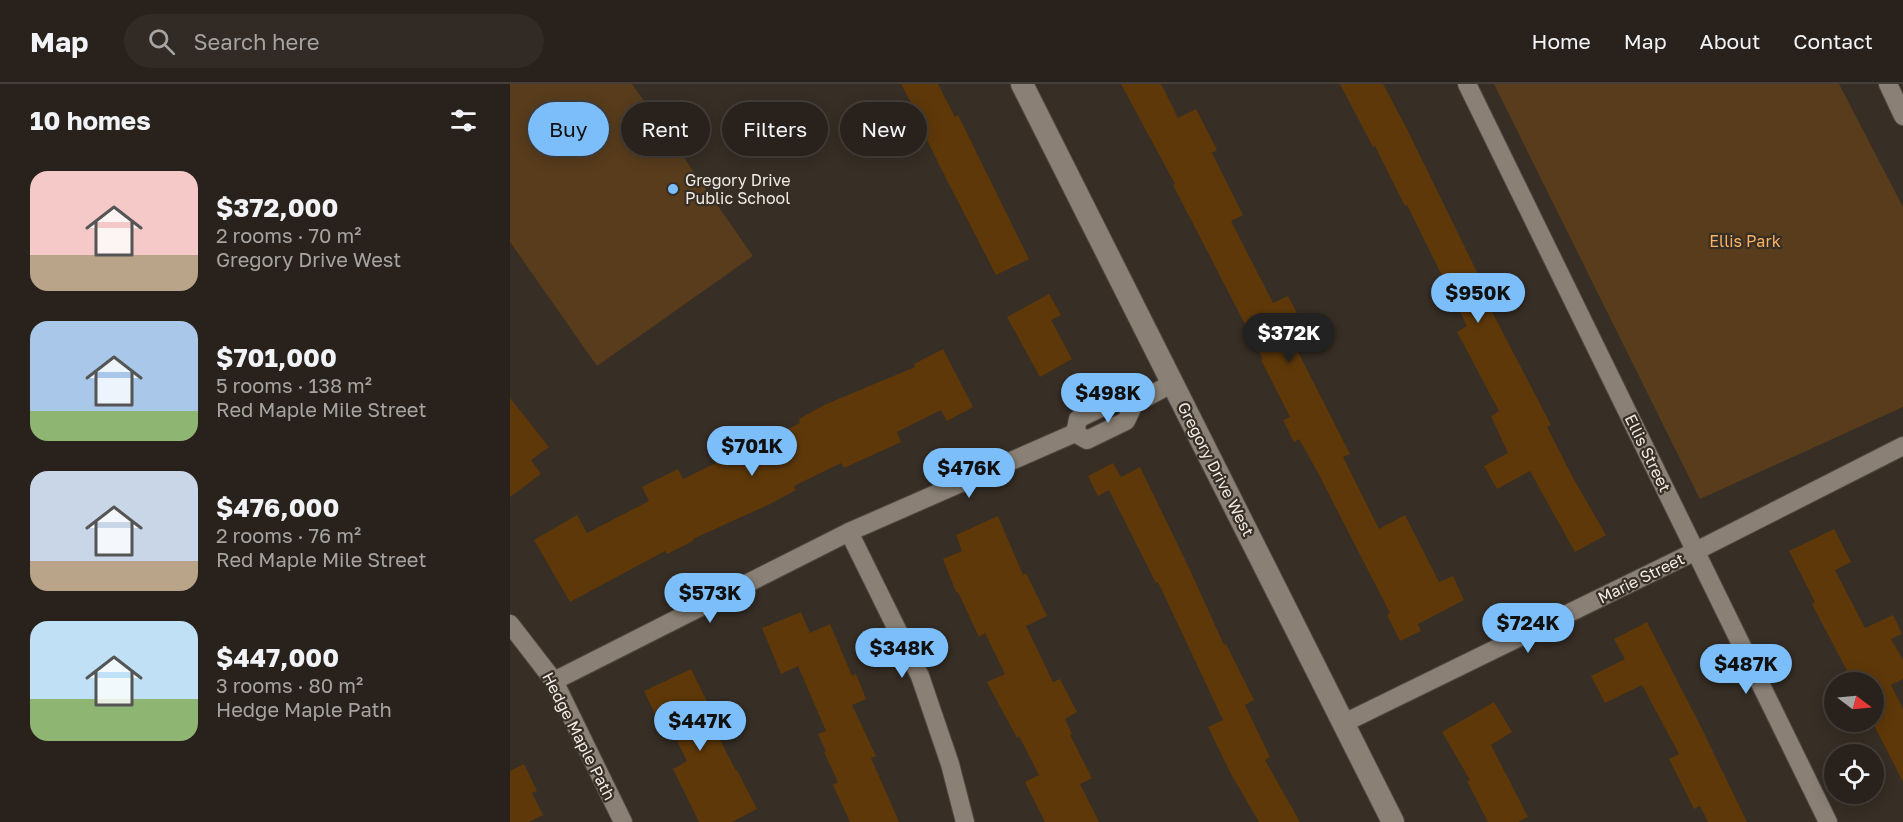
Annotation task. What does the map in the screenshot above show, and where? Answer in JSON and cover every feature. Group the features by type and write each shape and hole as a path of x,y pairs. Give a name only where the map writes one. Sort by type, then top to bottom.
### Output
{"street":[{"name":"Gregory Drive West","path":"1022,84 1394,822"},
{"name":"Ellis Street","path":"1467,84 1828,822"},
{"path":"1888,84 1903,116"},
{"path":"554,681 849,532 1075,433 1087,440 1126,421 1134,404 1173,383"},
{"name":"Marie Street","path":"1344,723 1696,551 1903,446"},
{"path":"849,532 920,676 950,764 965,822"},
{"name":"Hedge Maple Path","path":"510,624 554,681 623,822"}],"green space":[{"path":"510,84 632,84 645,102 621,102 621,156 683,156 753,256 597,366 510,242"},
{"name":"Ellis Park","path":"1494,84 1839,84 1903,207 1903,407 1700,499"}],"building":[{"path":"901,84 938,84 955,117 958,115 1029,259 996,275 927,140 927,102 911,102"},
{"path":"1121,84 1161,84 1178,118 1196,109 1217,150 1212,153 1243,215 1231,221 1273,303 1288,296 1305,328 1290,336 1350,454 1343,457 1379,529 1405,515 1439,582 1453,576 1464,600 1418,624 1421,631 1400,641 1387,615 1390,613 1317,471 1299,439 1294,442 1283,420 1290,417 1261,360 1263,359 1173,185 1175,184"},
{"path":"1340,84 1383,84 1407,129 1494,307 1490,308 1551,425 1547,427 1606,535 1575,552 1530,471 1497,489 1484,466 1508,453 1491,416 1499,411 1457,332 1467,326 1407,205 1405,206"},
{"path":"1049,294 1061,315 1051,320 1072,359 1040,377 1007,317"},
{"path":"943,349 973,407 947,421 941,410 897,432 901,442 844,468 841,463 794,486 796,490 770,504 693,539 667,554 665,551 570,602 534,540 577,515 587,533 649,501 642,487 678,469 683,479 737,453 738,455 800,423 799,419 824,405 915,367 914,364"},
{"path":"510,398 549,447 531,460 541,474 510,497"},
{"path":"1113,463 1121,477 1140,467 1224,645 1226,644 1254,700 1245,705 1270,757 1265,760 1300,822 1259,822 1231,774 1208,727 1223,720 1158,582 1156,583 1109,490 1098,496 1088,476"},
{"path":"998,516 1023,575 1026,573 1047,616 1026,626 1053,682 1060,679 1077,712 1065,719 1072,734 1070,735 1092,778 1080,784 1099,822 1045,822 1025,782 1039,775 987,682 1005,674 985,633 979,637 956,592 943,559 962,551 956,535"},
{"path":"1834,529 1851,562 1835,570 1865,628 1893,615 1902,634 1891,639 1903,660 1903,679 1891,685 1903,709 1903,782 1878,732 1884,732 1884,672 1848,672 1812,604 1815,602 1789,551"},
{"path":"801,612 810,633 830,624 852,676 856,674 866,699 852,705 876,756 871,758 899,822 850,822 833,785 838,782 818,734 826,731 798,666 781,674 762,628"},
{"path":"1647,622 1747,822 1708,822 1700,806 1694,809 1669,759 1679,754 1642,685 1605,703 1591,676 1625,659 1614,639"},
{"path":"691,669 711,710 706,712 757,809 732,822 699,822 673,769 687,761 671,729 664,732 644,691"},
{"path":"1494,702 1512,732 1491,745 1528,817 1518,822 1488,822 1467,781 1470,780 1442,732"},
{"path":"524,764 537,791 532,793 543,815 529,822 510,822 510,771"}],"place":[{"name":"Gregory Drive Public School","path":"673,189"}]}
